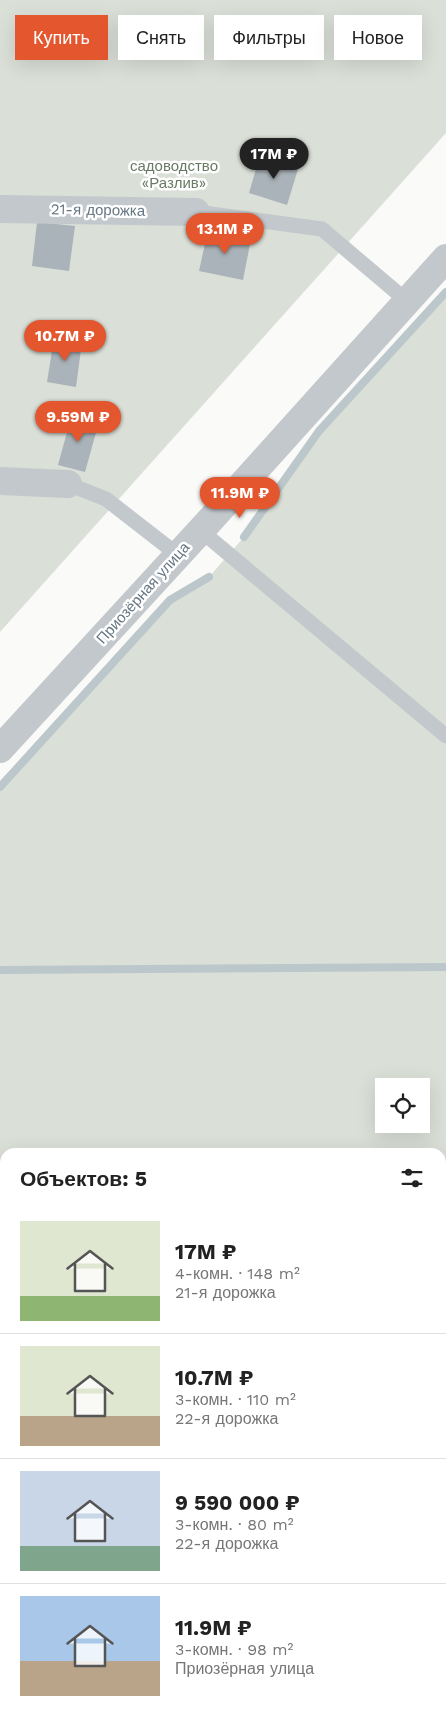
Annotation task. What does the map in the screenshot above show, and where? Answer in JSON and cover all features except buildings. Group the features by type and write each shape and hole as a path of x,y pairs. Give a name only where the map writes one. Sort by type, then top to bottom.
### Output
{"street":[{"name":"21-я дорожка","path":"0,209 196,212"},
{"name":"Приозёрная улица","path":"0,749 446,258"},
{"path":"0,481 68,484"}],"lane":[{"path":"196,212 322,229 407,301"},
{"path":"68,484 106,499 178,555"},
{"path":"200,530 446,736"}],"green space":[{"name":"садоводство «Разлив»","path":"0,0 446,0 446,133 0,632"},
{"path":"446,292 446,1148 0,1148 0,787 170,600 209,577 244,537 319,431"}],"waterway":[{"path":"244,537 319,431 446,292"},
{"path":"0,787 170,600 209,577"},
{"path":"0,970 446,967"}]}
